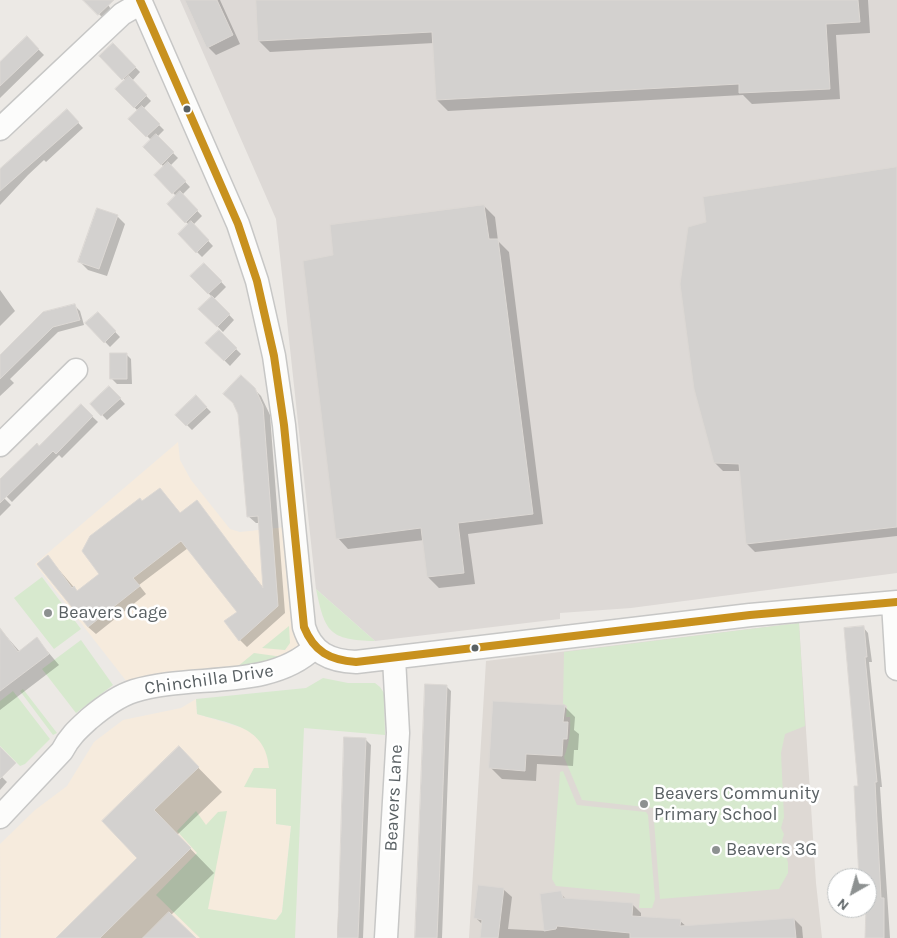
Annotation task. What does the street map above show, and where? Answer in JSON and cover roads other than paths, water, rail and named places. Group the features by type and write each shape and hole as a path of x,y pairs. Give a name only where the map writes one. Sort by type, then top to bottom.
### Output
{"street":[{"path":"0,129 122,14 140,1 238,224 257,281 274,356 284,425 304,627 314,648 334,660 394,658 750,615 895,603 897,669"},
{"path":"0,445 76,370"},
{"name":"Chinchilla Drive","path":"0,816 62,750 68,738 100,710 125,695 155,686 278,670 298,661 314,648"},
{"name":"Beavers Lane","path":"386,938 398,733 394,658"}],"place":[{"name":"Beavers Cage","path":"48,613"},
{"name":"Beavers Community Primary School","path":"644,804"},
{"name":"Beavers 3G","path":"716,850"}]}
